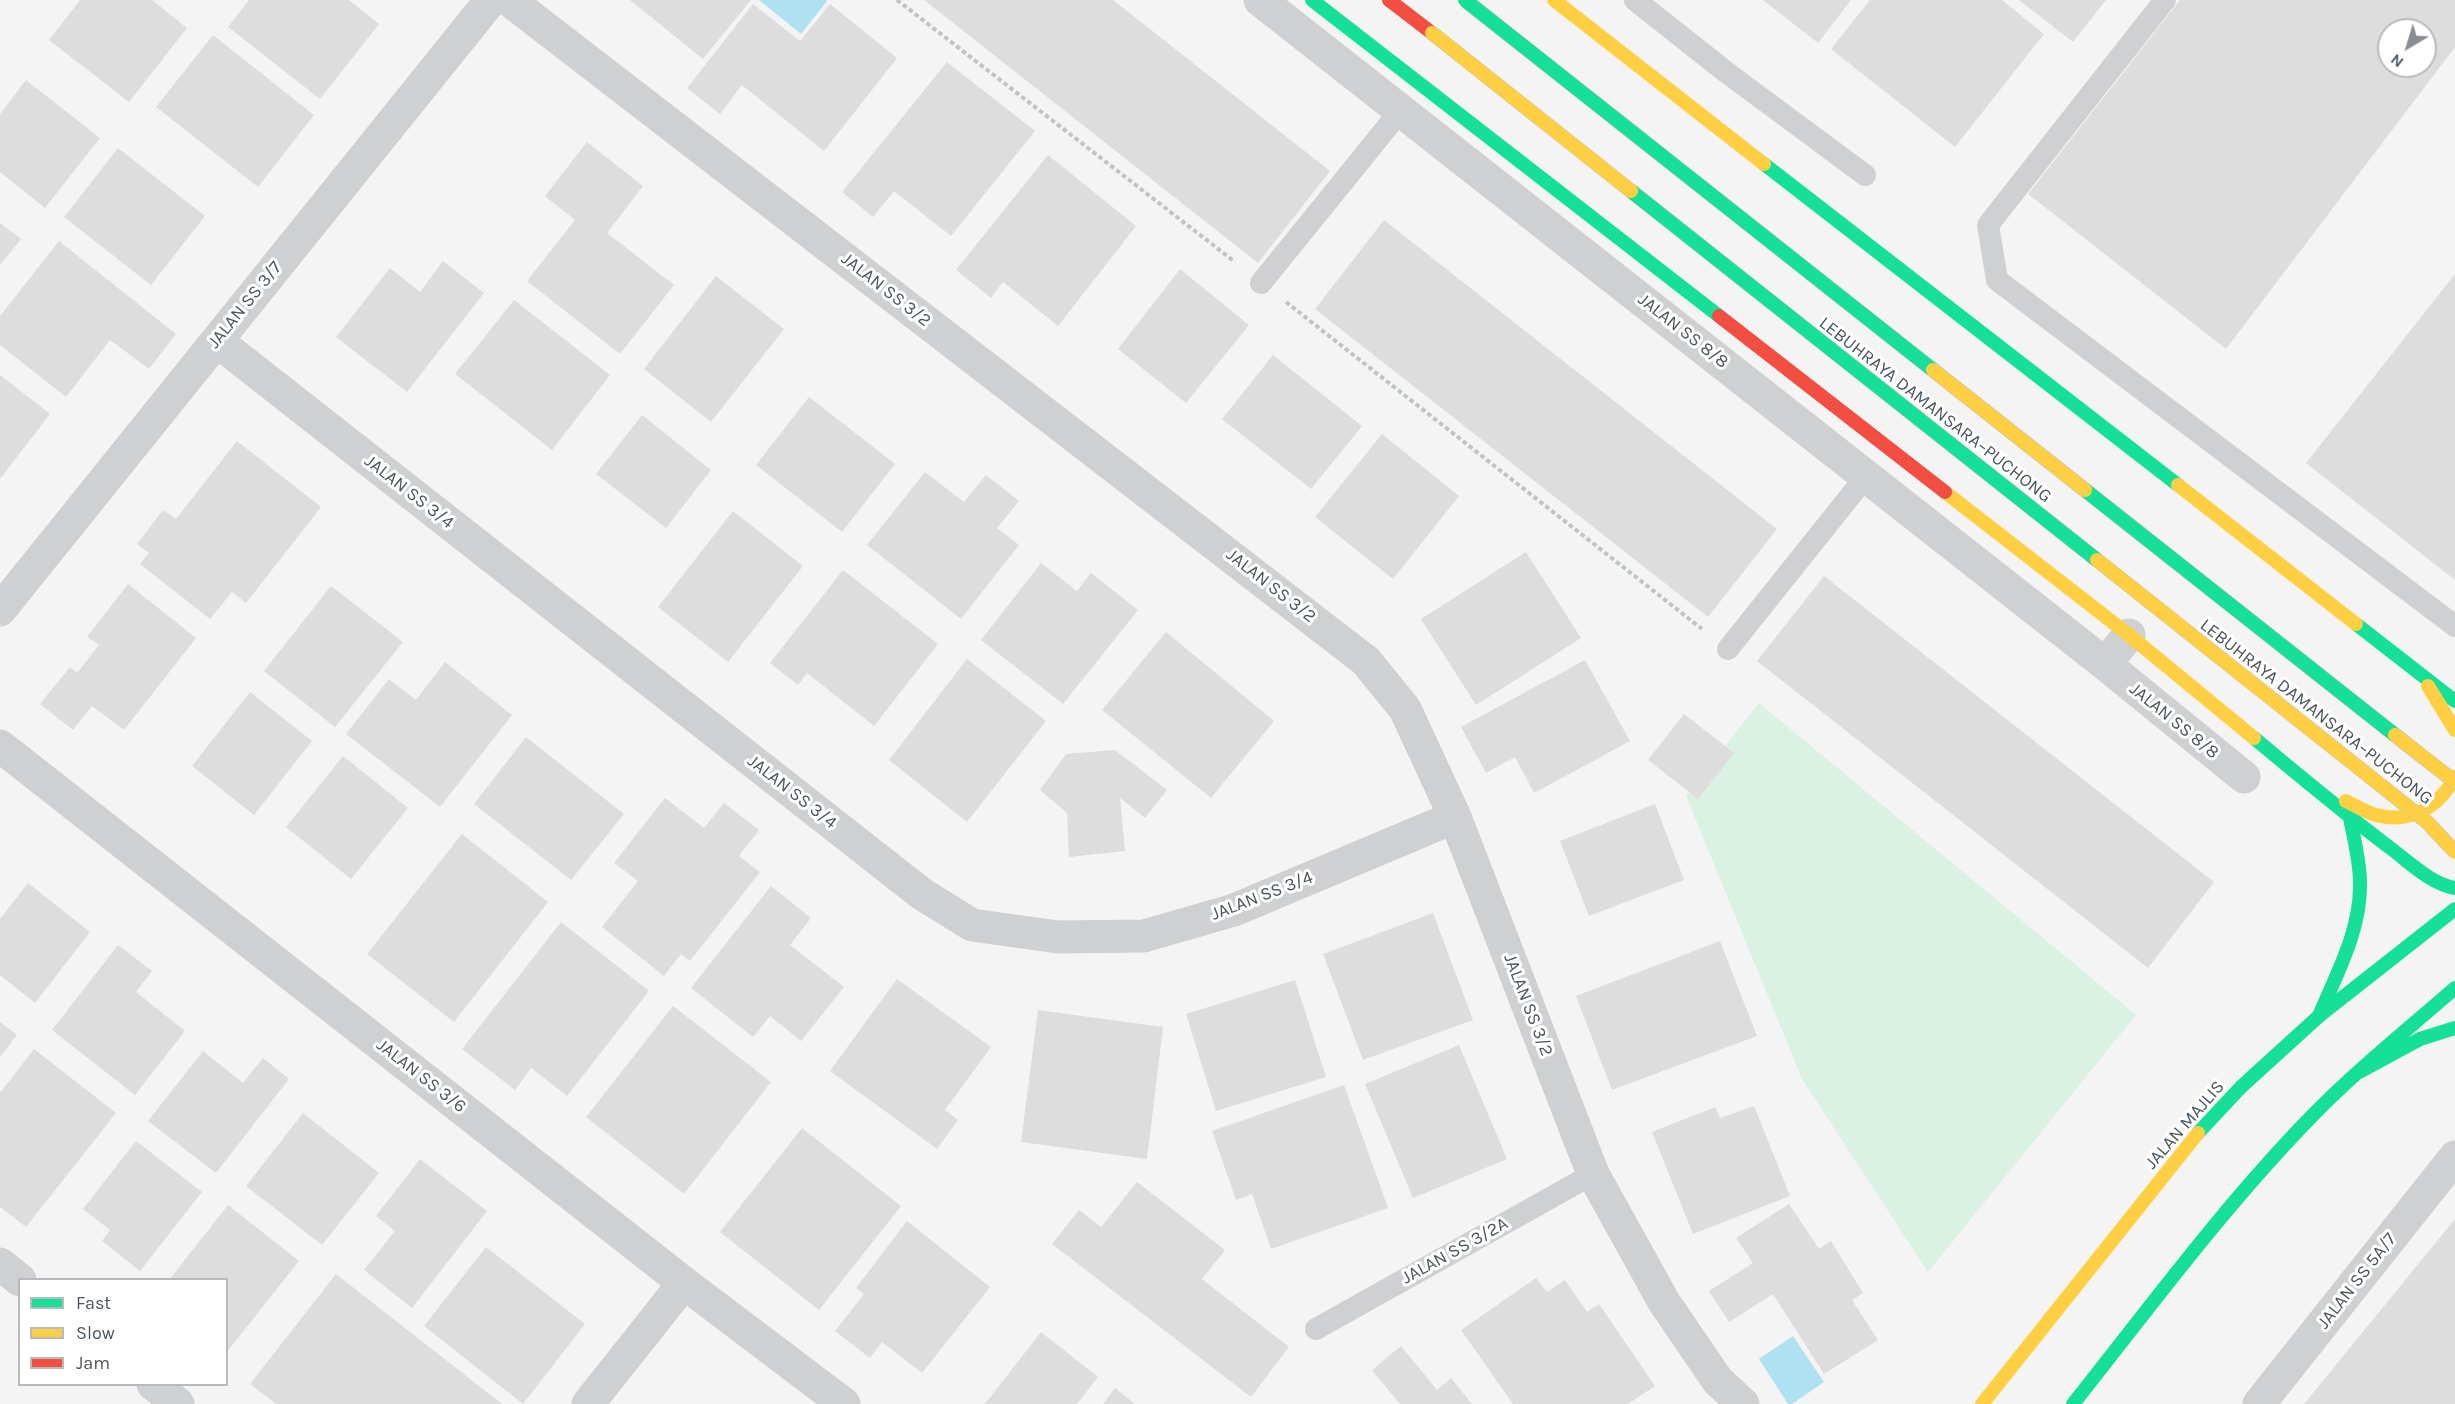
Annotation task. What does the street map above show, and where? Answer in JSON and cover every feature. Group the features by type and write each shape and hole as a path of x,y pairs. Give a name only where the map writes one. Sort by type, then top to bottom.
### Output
{"main road":[{"path":"1312,0 2129,635 2350,818 2414,866 2444,886 2455,888"},
{"name":"LEBUHRAYA DAMANSARA–PUCHONG","path":"1389,0 2427,822 2455,852"},
{"name":"LEBUHRAYA DAMANSARA–PUCHONG","path":"1465,0 2455,782"},
{"path":"1554,0 2455,701"},
{"path":"2417,670 2455,730"},
{"path":"2315,787 2377,815 2409,817 2432,808 2450,789 2455,777"},
{"path":"2319,1016 2352,934 2359,901 2360,870 2350,818"},
{"name":"JALAN MAJLIS","path":"1982,1404 2190,1142 2241,1087 2319,1016 2455,909"},
{"path":"2073,1404 2234,1203 2294,1135 2359,1072 2455,988"},
{"path":"2359,1072 2420,1039 2455,1028"}],"street":[{"name":"JALAN SS 3/7","path":"0,610 491,0"},
{"name":"JALAN SS 3/2","path":"509,0 1366,661 1405,709 1455,817 1593,1174 1664,1302 1718,1381 1743,1404"},
{"name":"JALAN SS 8/8","path":"1260,0 1867,475 2244,777"},
{"name":"JALAN SS 3/4","path":"216,341 922,894 972,925 1058,938 1144,936 1234,910 1455,817"},
{"path":"2105,664 2129,635"},
{"name":"JALAN SS 3/6","path":"0,746 684,1282 844,1404"},
{"name":"JALAN SS 5A/7","path":"2259,1404 2455,1157"},
{"path":"588,1404 684,1282"},
{"path":"156,1386 178,1404"}],"lane":[{"path":"1635,0 1726,72 1864,175"},
{"path":"2165,0 1988,225 1997,280 2455,626"},
{"path":"1262,283 1401,110"},
{"path":"1728,649 1867,475"},
{"name":"JALAN SS 3/2A","path":"1316,1329 1593,1174"}],"path":[{"path":"897,0 1728,649"}],"green space":[{"path":"1759,703 2136,1015 1928,1272 1802,1079 1686,796"}],"water":[{"path":"759,0 826,0 827,1 801,34"},
{"path":"1793,1336 1824,1382 1792,1404 1788,1404 1759,1359"}],"building":[{"path":"80,0 152,0 187,28 129,102 49,40"},
{"path":"249,0 349,0 379,24 320,99 228,27"},
{"path":"630,0 751,0 703,59"},
{"path":"924,0 1113,0 1330,171 1258,263"},
{"path":"1763,0 1851,0 1818,43"},
{"path":"1870,0 2002,0 2044,34 1955,147 1831,49"},
{"path":"2019,0 2106,0 2073,42"},
{"path":"2180,0 2455,0 2455,47 2437,71 2437,18 2377,18 2377,78 2431,78 2226,349 2028,194"},
{"path":"753,4 800,41 830,4 897,58 824,151 742,85 720,114 687,88"},
{"path":"213,35 314,115 258,187 156,107"},
{"path":"947,62 1035,131 951,236 894,191 873,217 842,192"},
{"path":"26,80 100,138 45,208 0,172 0,114"},
{"path":"587,142 643,186 607,233 674,285 620,354 527,281 575,220 545,196"},
{"path":"118,148 205,216 151,285 64,217"},
{"path":"1048,155 1136,226 1058,326 1003,282 991,298 956,270"},
{"path":"1384,220 1777,529 1708,617 1315,309"},
{"path":"0,223 21,239 0,265"},
{"path":"59,241 176,334 149,369 110,340 66,397 0,345 0,316"},
{"path":"443,261 484,293 407,392 336,337 390,268 420,292"},
{"path":"1180,269 1249,325 1186,403 1118,349"},
{"path":"2455,274 2455,580 2306,463"},
{"path":"716,276 784,329 711,422 644,369"},
{"path":"514,300 610,375 552,450 455,374"},
{"path":"1273,355 1362,426 1311,489 1222,419"},
{"path":"0,375 50,414 0,479"},
{"path":"809,397 895,464 842,532 756,465"},
{"path":"642,415 711,470 666,528 596,474"},
{"path":"1382,434 1459,496 1393,579 1315,517"},
{"path":"237,441 321,507 246,603 232,592 210,619 140,564 149,553 137,544 163,510 176,519"},
{"path":"925,472 964,502 986,475 1019,501 997,528 1019,545 961,619 867,545"},
{"path":"733,511 803,566 728,662 658,607"},
{"path":"1526,552 1581,638 1476,705 1421,619"},
{"path":"1041,563 1077,591 1091,573 1138,610 1063,704 981,640"},
{"path":"843,570 938,644 874,726 807,673 798,685 770,663"},
{"path":"1824,576 2214,882 2148,968 1757,661"},
{"path":"128,584 196,638 124,730 92,706 73,730 40,704 70,667 77,673 99,645 87,637"},
{"path":"331,586 403,642 335,727 264,671"},
{"path":"1166,632 1274,721 1211,798 1102,710"},
{"path":"967,659 1046,721 967,822 889,760"},
{"path":"1585,660 1630,741 1534,793 1515,757 1486,773 1461,727"},
{"path":"445,662 512,715 440,807 346,734 389,679 416,700"},
{"path":"250,692 312,741 254,815 192,766"},
{"path":"1684,714 1734,753 1698,799 1648,760"},
{"path":"526,737 624,814 571,880 474,804"},
{"path":"1115,750 1167,790 1145,818 1120,798 1125,851 1069,857 1067,813 1040,790 1066,754"},
{"path":"343,756 408,808 351,879 286,827"},
{"path":"665,798 704,828 724,803 759,830 739,856 760,872 690,961 681,954 664,976 602,927 638,881 614,863"},
{"path":"1655,804 1684,880 1589,916 1560,841"},
{"path":"462,834 548,902 454,1022 367,954"},
{"path":"28,883 90,932 35,1003 0,975 0,919"},
{"path":"771,886 811,918 790,945 844,987 801,1041 770,1016 753,1037 691,988"},
{"path":"1433,913 1473,1020 1363,1060 1323,954"},
{"path":"561,922 649,991 567,1096 531,1068 515,1090 462,1049"},
{"path":"1720,941 1757,1036 1612,1090 1576,996"},
{"path":"118,945 152,971 136,992 185,1031 135,1095 52,1030"},
{"path":"897,979 991,1047 945,1110 958,1120 937,1149 830,1071"},
{"path":"1295,980 1326,1077 1216,1111 1186,1014"},
{"path":"673,1006 771,1082 684,1194 586,1117"},
{"path":"1038,1010 1163,1027 1147,1159 1021,1142"},
{"path":"0,1022 17,1035 0,1057"},
{"path":"1459,1045 1507,1159 1413,1198 1365,1084"},
{"path":"34,1049 116,1113 26,1227 0,1207 0,1093"},
{"path":"203,1051 243,1083 263,1058 289,1079 216,1173 148,1121"},
{"path":"1344,1085 1388,1208 1271,1249 1252,1194 1236,1200 1212,1131"},
{"path":"1754,1106 1790,1196 1693,1234 1652,1132 1715,1107 1720,1118"},
{"path":"303,1113 379,1173 322,1245 246,1186"},
{"path":"802,1128 901,1206 819,1310 720,1232"},
{"path":"136,1141 202,1192 140,1271 102,1241 110,1230 83,1209"},
{"path":"420,1159 487,1211 412,1308 364,1270 395,1231 376,1216"},
{"path":"1137,1182 1225,1250 1202,1279 1289,1347 1251,1397 1052,1244 1079,1210 1101,1227"},
{"path":"1789,1204 1819,1249 1831,1241 1863,1293 1852,1300 1878,1340 1824,1374 1773,1294 1729,1322 1709,1291 1753,1263 1736,1238"},
{"path":"228,1205 299,1261 228,1350 228,1278 171,1278"},
{"path":"2455,1219 2455,1404 2304,1404"},
{"path":"907,1221 990,1287 922,1373 882,1342 870,1358 835,1331 864,1294 856,1288"},
{"path":"486,1247 585,1324 523,1404 424,1326"},
{"path":"336,1274 502,1404 276,1404 250,1384"},
{"path":"1536,1278 1547,1292 1565,1280 1587,1312 1599,1304 1655,1386 1628,1404 1513,1404 1461,1330"},
{"path":"1041,1332 1098,1377 1077,1404 985,1404"},
{"path":"1401,1346 1437,1390 1451,1378 1472,1404 1400,1404 1372,1370"},
{"path":"1115,1388 1135,1404 1103,1404"}],"traffic: fast":[{"path":"1312,0 1719,316"},
{"path":"1465,0 1933,370"},
{"path":"1764,164 2178,485"},
{"path":"1631,191 2097,560"},
{"path":"2085,490 2395,735"},
{"path":"2356,624 2455,701"},
{"path":"2254,738 2414,867 2430,878 2455,888"},
{"path":"2319,1016 2347,951 2357,918 2359,867 2350,818"},
{"path":"2198,1133 2241,1087 2319,1016 2455,909"},
{"path":"2073,1404 2189,1257 2280,1150 2347,1082 2455,988"},
{"path":"2359,1072 2420,1039 2455,1028"}],"traffic: slow":[{"path":"1554,0 1764,164"},
{"path":"1432,33 1631,191"},
{"path":"1933,370 2085,490"},
{"path":"2178,485 2356,624"},
{"path":"1945,492 2129,635 2254,738"},
{"path":"2097,560 2427,822 2455,852"},
{"path":"2428,686 2455,730"},
{"path":"2395,735 2455,782"},
{"path":"2346,801 2376,815 2389,817 2412,815 2432,805 2441,797 2455,777"},
{"path":"1982,1404 2198,1133"}],"traffic: jam":[{"path":"1389,0 1432,33"},
{"path":"1719,316 1945,492"}]}
